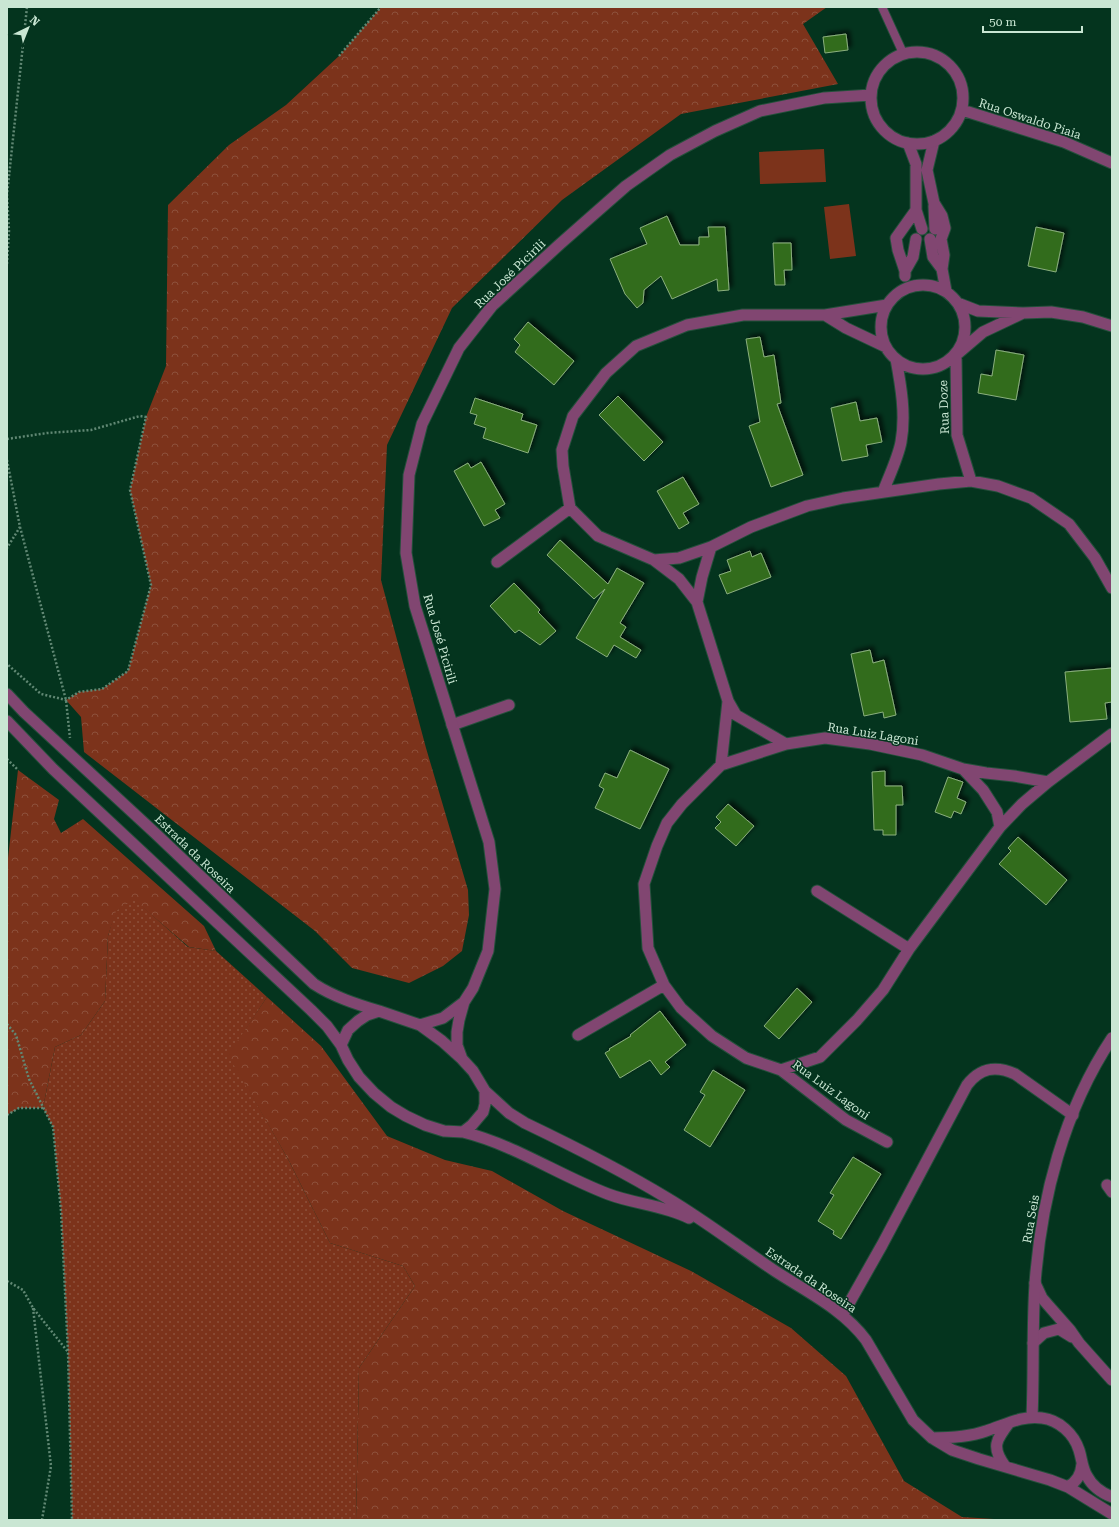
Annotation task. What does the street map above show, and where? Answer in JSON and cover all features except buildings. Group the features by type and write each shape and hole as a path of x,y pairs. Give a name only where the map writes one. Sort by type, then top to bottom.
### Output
{"street":[{"path":"914,51 927,53 942,59 954,71 962,86 962,110 950,130 934,142 908,143 892,136 882,128 872,107 871,95 874,80 883,66 903,53 914,51"},
{"name":"Rua José Picirili","path":"464,1002 473,988 488,952 495,889 489,842 415,606 406,553 409,475 422,424 459,348 492,306 626,186 670,155 716,131 760,111 824,98 871,95"},
{"name":"Rua Oswaldo Piaia","path":"962,110 1064,142 1112,163"},
{"path":"934,142 927,170 934,203 932,234 933,257 942,269"},
{"path":"908,143 916,164 916,210 922,229"},
{"path":"934,203 942,216 945,228 941,239 944,255 942,269 946,291"},
{"path":"905,288 904,271 896,238 916,210"},
{"path":"904,271 913,257 916,239"},
{"path":"1023,313 984,332 946,363 934,368 920,369 907,366 896,359 886,347 881,333 882,318 887,305 894,295 905,288 916,284 939,287 946,291 960,304 978,311 1023,313 1051,312 1083,317 1112,326"},
{"path":"956,355 966,330 965,317 960,304"},
{"path":"786,744 736,715 728,700 697,602 679,579 654,560 598,536 570,508 562,450 574,416 606,373 636,346 687,325 743,315 825,315 887,305"},
{"path":"825,315 846,328 886,347"},
{"name":"Rua Doze","path":"956,355 957,436 971,481"},
{"path":"883,492 901,442 903,410 896,359"},
{"path":"654,560 679,558 711,547 751,527 807,506 843,498 971,481 998,486 1031,498 1069,524 1095,558 1112,588"},
{"path":"497,562 570,508"},
{"path":"697,602 702,577 711,547"},
{"name":"Estrada da Roseira","path":"7,694 314,984 330,994 420,1026 442,1041 462,1059 473,1071 485,1090 509,1113 524,1123 630,1176 692,1213 776,1272 843,1314 857,1327 866,1340 913,1420 932,1438 952,1450 1068,1487 1112,1514"},
{"path":"720,765 728,700"},
{"path":"452,725 509,705"},
{"name":"Estrada da Roseira","path":"7,721 53,769 327,1026 341,1045 348,1060 359,1077 374,1093 391,1107 425,1125 444,1131 463,1132 498,1142 608,1194 632,1202 670,1210 719,1233"},
{"path":"1000,827 1022,804 1048,782 1112,734"},
{"name":"Rua Luiz Lagoni","path":"887,1142 846,1120 796,1080 781,1070 746,1058 712,1036 681,1008 664,985 648,948 644,884 657,846 667,823 682,804 720,765 786,744 825,738 870,744 922,755 963,769 1048,782"},
{"name":"Rua Luiz Lagoni","path":"781,1070 820,1057 857,1020 883,990 908,949 1000,827 998,812 982,790 963,769"},
{"path":"817,891 908,949"},
{"path":"578,1035 664,985"},
{"path":"420,1026 443,1018 464,1002"},
{"path":"462,1059 457,1045 457,1032 464,1002"},
{"path":"341,1045 348,1030 358,1021 367,1015 379,1011"},
{"name":"Rua Seis","path":"1032,1417 1035,1283 1048,1193 1058,1157 1073,1115 1091,1074 1112,1038"},
{"path":"843,1314 882,1245 967,1085 978,1073 994,1069 1005,1070 1015,1074 1073,1115"},
{"path":"463,1132 472,1125 483,1112 485,1104 485,1090"},
{"path":"1035,1283 1042,1298 1070,1330 1079,1343"},
{"path":"1033,1343 1044,1333 1059,1329 1079,1343 1108,1368 1112,1380"},
{"path":"932,1438 964,1436 985,1431 1009,1422 1032,1417 1051,1420 1066,1430 1077,1444 1086,1476 1094,1486 1112,1498"},
{"path":"1005,1466 997,1453 996,1445 999,1437 1009,1422"},
{"path":"1068,1487 1079,1477 1082,1464"}],"lane":[{"path":"882,7 903,53"}],"path":[{"path":"7,264 9,231 7,195 27,7"},
{"path":"339,56 381,7"},
{"path":"7,438 91,430 140,416 146,417 130,490 151,585 128,671 102,689 79,692 66,700 41,694 7,664"},
{"path":"7,460 20,527 66,700 72,756"},
{"path":"7,548 20,527"},
{"path":"7,759 18,770"},
{"path":"7,1024 16,1035 29,1079 53,1127 61,1211 68,1352 72,1520"},
{"path":"7,1115 19,1108 43,1108"},
{"path":"7,1281 23,1290 33,1308 68,1352"},
{"path":"33,1308 51,1466 42,1520"}],"green space":[{"path":"381,7 827,7 803,24 838,84 681,114 562,200 452,308 387,445 381,580 426,748 468,890 469,915 462,951 443,966 409,983 352,968 315,931 84,752 81,717 66,700 79,692 102,689 128,671 151,585 130,490 146,417 166,366 168,205 229,145 286,105 339,56"},
{"path":"824,149 826,182 760,184 759,152"},
{"path":"849,204 856,256 830,259 824,207"},
{"path":"18,770 59,800 54,819 61,833 83,819 204,926 216,951 189,947 134,900 116,911 108,936 105,1001 81,1035 55,1047 43,1108 19,1108 7,1115 7,867"},
{"path":"134,899 188,947 216,951 267,997 229,1055 288,1159 330,1243 403,1266 415,1286 359,1368 356,1520 72,1520 68,1352 61,1211 53,1127 43,1108 55,1047 81,1035 105,1001 108,936 115,911"},
{"path":"267,997 321,1046 387,1136 445,1160 492,1171 563,1211 691,1271 791,1328 846,1376 904,1481 962,1517 1010,1520 356,1520 359,1368 415,1286 403,1266 330,1243 288,1159 228,1055"}]}
